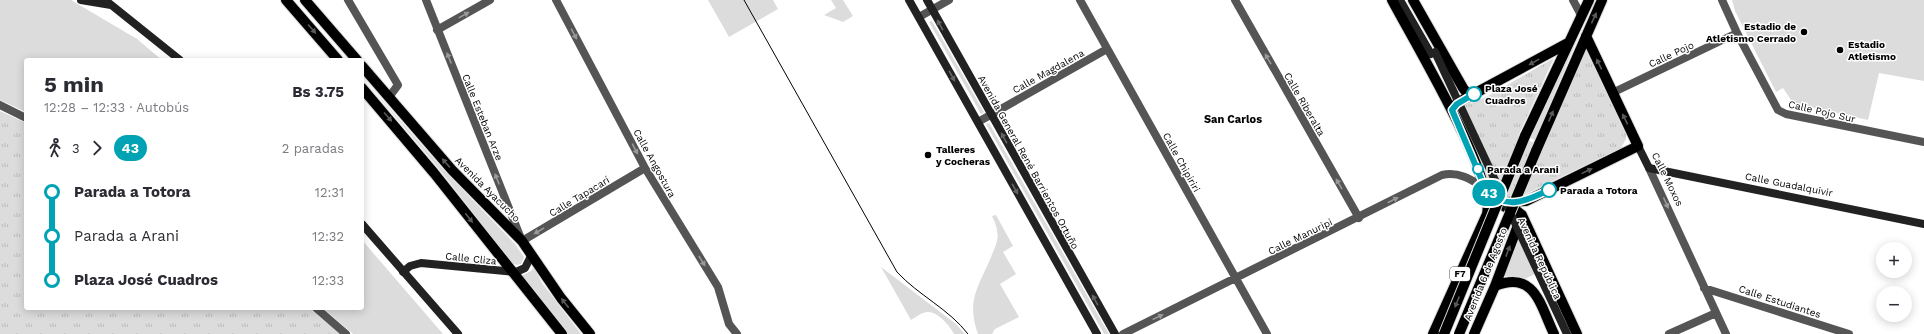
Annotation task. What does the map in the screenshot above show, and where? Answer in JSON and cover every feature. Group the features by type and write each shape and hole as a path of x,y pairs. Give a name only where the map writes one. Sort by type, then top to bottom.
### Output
{"main road":[{"path":"81,0 108,2 178,58"},
{"path":"286,0 336,58"},
{"path":"305,0 355,58"},
{"path":"909,0 1097,334"},
{"name":"Avenida General René Barrientos Ortuño","path":"927,0 1115,334"},
{"path":"1392,0 1452,110 1457,104 1474,94 1481,92 1568,44"},
{"name":"Avenida República","path":"1400,0 1433,53 1563,334"},
{"name":"Avenida República","path":"1406,0 1568,334"},
{"path":"1413,0 1463,88 1466,92 1474,94"},
{"name":"Avenida 6 de Agosto","path":"1444,334 1525,136 1588,0"},
{"name":"Avenida 6 de Agosto","path":"1459,334 1536,151 1602,0"},
{"name":"Calle Moxos","path":"1586,36 1649,168"},
{"name":"Avenida Ayacucho","path":"364,68 452,170 522,241 531,256 590,334"},
{"path":"364,90 434,173 511,272 562,334"},
{"name":"F7","path":"1452,110 1486,190"},
{"path":"1486,190 1502,201 1526,201 1638,146"},
{"name":"Calle Guadalquivir","path":"1649,168 1924,224"},
{"name":"Avenida 6 de Agosto","path":"1433,334 1487,214 1489,207 1486,190"},
{"name":"Avenida 6 de Agosto","path":"1474,334 1495,286 1526,201"},
{"path":"1487,214 1494,209 1502,207 1513,208 1522,215 1577,334"},
{"path":"364,226 458,334"},
{"path":"511,272 520,271 525,268 531,256"},
{"name":"Calle Cliza","path":"403,272 410,266 421,263 511,272"},
{"path":"1495,286 1511,281 1530,287 1533,290 1554,334"}],"street":[{"path":"348,0 398,85 389,98"},
{"name":"Calle Esteban Arze","path":"426,0 522,241"},
{"path":"437,30 490,0"},
{"name":"Calle Angostura","path":"556,0 645,168 718,287 720,300 729,324 737,334"},
{"path":"919,17 949,0"},
{"name":"Calle Chipiriri","path":"1080,0 1267,334"},
{"name":"Calle Riberalta","path":"1235,0 1359,218"},
{"path":"1572,0 1582,15"},
{"name":"Calle Pojo Sur","path":"1722,0 1737,34 1778,110 1786,114 1924,142"},
{"name":"Calle Pojo","path":"1612,93 1737,34"},
{"name":"Calle Magdalena","path":"978,122 1107,49"},
{"path":"0,105 24,117"},
{"name":"Calle Tapacarí","path":"522,241 645,168"},
{"name":"Calle Moxos","path":"1649,168 1726,334"},
{"name":"Calle Manuripi","path":"1123,334 1359,218 1442,175 1449,174 1469,179 1486,190"},
{"name":"Calle Estudiantes","path":"1704,288 1849,334"},
{"path":"318,310 346,334"},
{"path":"1669,334 1716,313"}],"green space":[{"path":"0,0 71,0 137,39 160,58 24,58 24,111 0,100"},
{"path":"708,0 773,0 778,9 729,37"},
{"path":"831,0 843,0 853,16 843,22 824,15 836,8"},
{"name":"Estadio Atletismo","path":"1732,0 1924,0 1924,81 1879,73 1868,120 1793,103 1783,88 1776,92 1735,11"},
{"path":"932,21 984,112 981,114 929,22"},
{"path":"1580,33 1535,140 1530,138 1560,69"},
{"name":"Plaza José Cuadros","path":"1585,47 1626,134 1626,139 1621,148 1513,200 1493,192 1453,110 1486,97 1554,58 1518,136 1544,147"},
{"path":"364,79 442,168 515,244 524,257 521,264 517,265 512,263 440,170"},
{"path":"0,111 24,122 24,310 311,310 340,334 0,334"},
{"path":"989,123 1109,334 1104,334 986,124"},
{"path":"996,215 1013,246 1003,252 1016,274 1000,284 1019,317 995,329 992,334 978,334 974,321 974,301 976,292 997,242 997,229 992,216"},
{"path":"1522,230 1524,230 1543,270 1525,279 1504,276"},
{"path":"364,242 443,334 353,334 325,310 364,310"},
{"path":"534,267 542,283 581,334 568,334 533,288 521,276 531,271"},
{"path":"881,267 956,324 965,334 954,334 950,327 936,314 928,312 911,320"}],"tram line":[{"path":"744,0 897,272 914,288 943,309 968,334"}],"bus line":[{"name":"43","path":"1474,94 1457,104 1452,110 1486,190 1491,195 1502,201 1518,202 1526,201 1549,190"}],"place":[{"name":"Estadio de Atletismo Cerrado","path":"1804,32"},
{"name":"Estadio Atletismo","path":"1840,50"},
{"name":"Plaza José Cuadros","path":"1474,94"},
{"name":"Talleres y Cocheras","path":"928,155"},
{"name":"Parada a Arani","path":"1478,169"},
{"name":"Parada a Totora","path":"1549,190"}],"district":[{"name":"San Carlos","path":"1233,119"}]}
